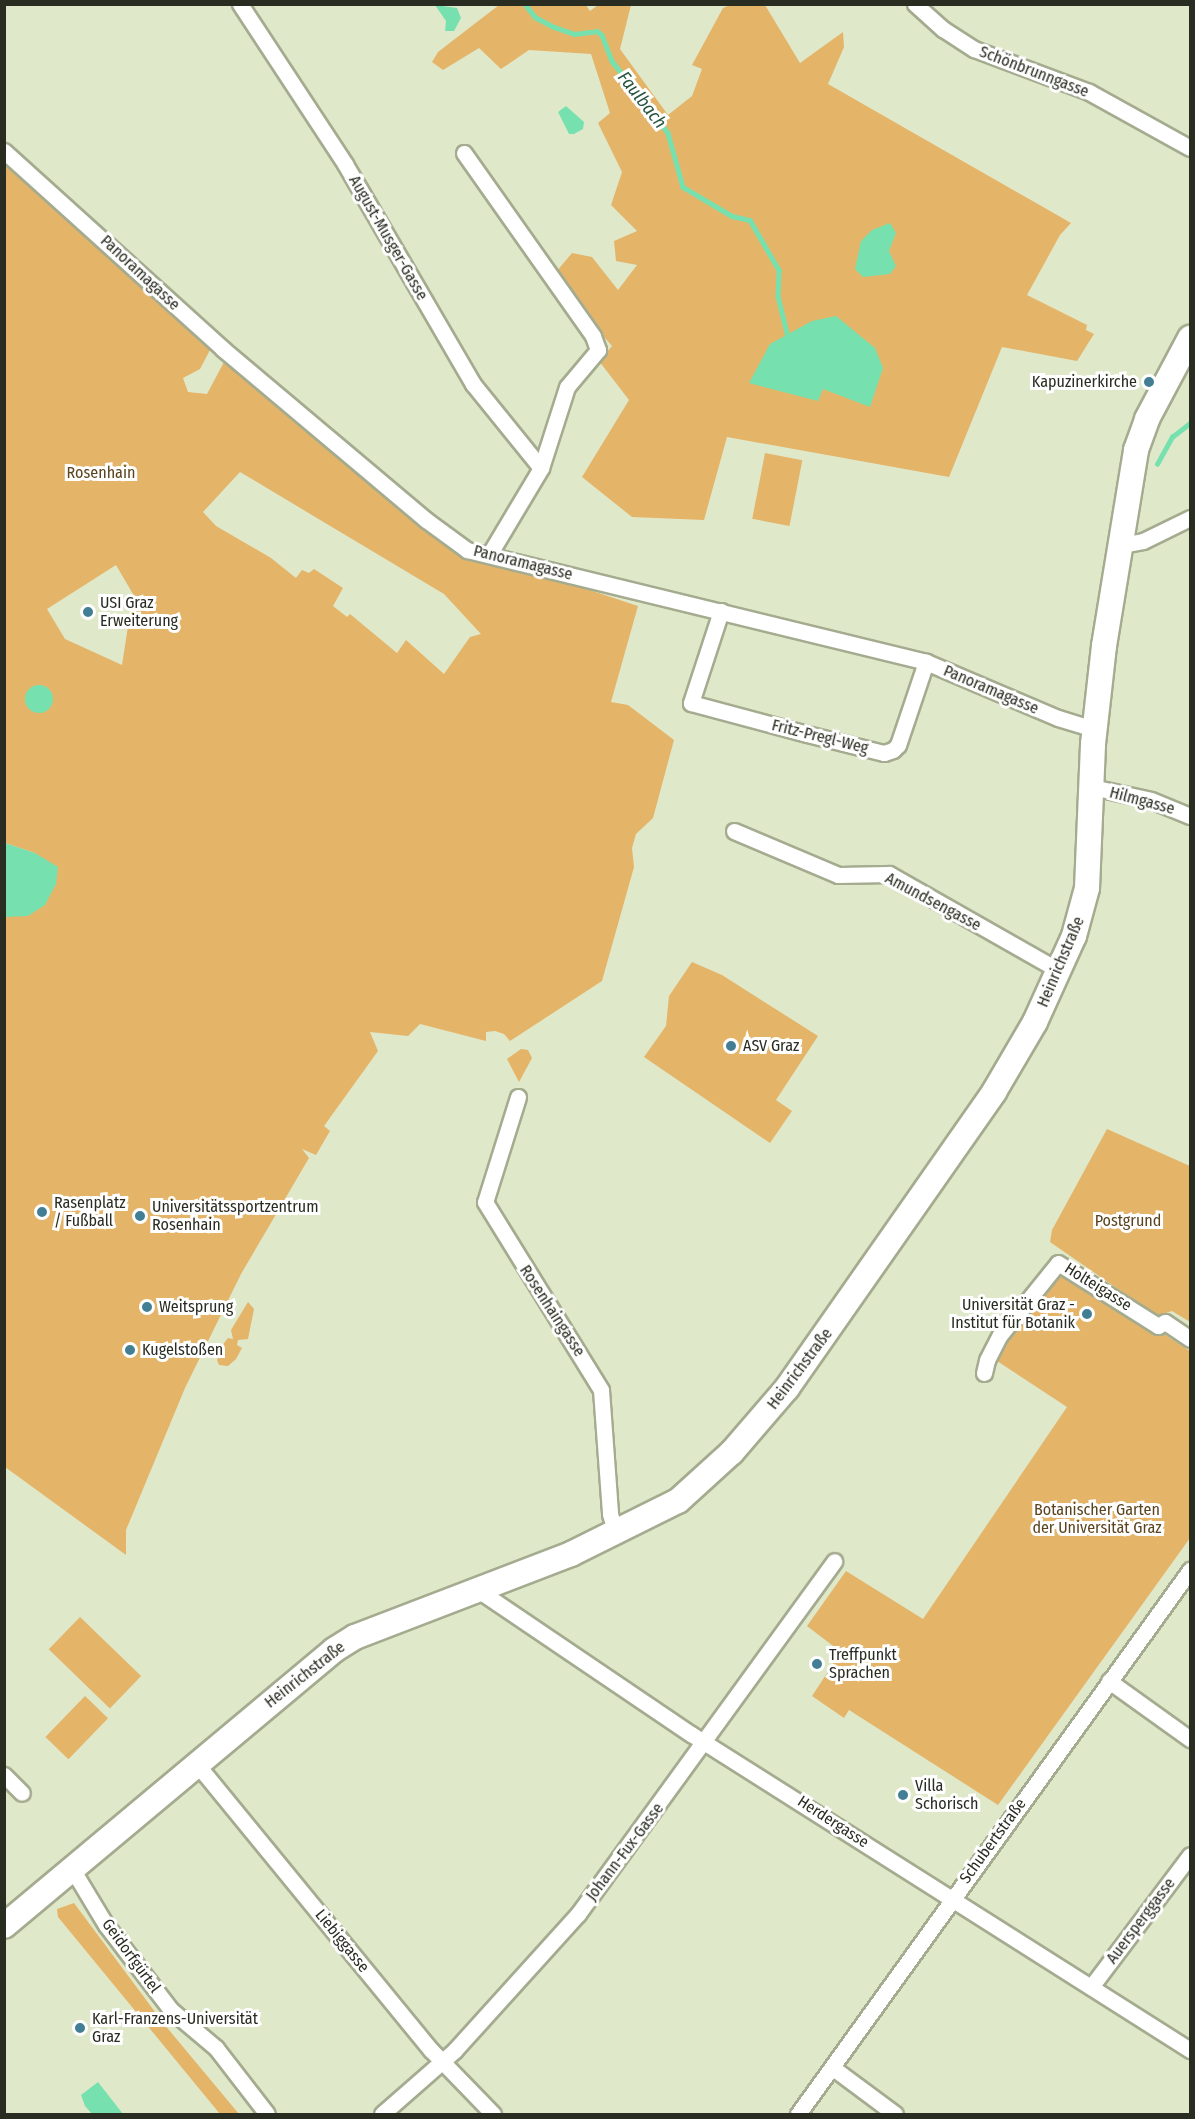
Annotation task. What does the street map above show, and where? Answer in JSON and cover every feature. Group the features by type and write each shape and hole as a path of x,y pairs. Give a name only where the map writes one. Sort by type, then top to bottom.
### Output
{"main road":[{"name":"Heinrichstraße","path":"4,1926 74,1872 196,1763 354,1636 478,1590 616,1534 678,1501 732,1452 787,1388 994,1092 1060,971 1087,888 1094,729 1132,470 1142,429 1191,338"}],"street":[{"name":"August-Musger-Gasse","path":"240,4 345,164 473,384 541,468"},
{"name":"Schönbrunngasse","path":"915,4 943,29 974,49 1089,92 1191,148"},
{"name":"Panoramagasse","path":"4,151 223,349 424,519 467,550 926,662 1058,718 1094,729"},
{"path":"464,153 596,343 594,358 567,387 541,468 489,555"},
{"path":"1122,545 1143,541 1191,518"},
{"name":"Fritz-Pregl-Weg","path":"721,611 691,703 889,752 898,745 926,662"},
{"name":"Hilmgasse","path":"1092,788 1151,800 1191,816"},
{"name":"Amundsengasse","path":"734,831 838,875 889,874 1060,971"},
{"name":"Rosenhaingasse","path":"518,1097 485,1202 602,1390 610,1514 616,1534"},
{"name":"Holteigasse","path":"984,1373 987,1360 1000,1335 1058,1263 1158,1326 1165,1322 1191,1339"},
{"name":"Johann-Fux-Gasse","path":"382,2115 444,2061 578,1914 834,1561"},
{"name":"Schubertstraße","path":"798,2115 951,1899 1191,1570"},
{"name":"Herdergasse","path":"478,1590 704,1742 1191,2050"},
{"path":"1109,1682 1191,1739"},
{"name":"Liebiggasse","path":"196,1763 444,2061 493,2115"},
{"path":"4,1775 22,1793"},
{"name":"Auersperggasse","path":"1091,1987 1191,1855"},
{"name":"Geidorfgürtel","path":"74,1872 106,1924 171,2010 216,2048 267,2115"},
{"path":"833,2068 895,2115"}],"green space":[{"path":"499,5 586,5 590,11 598,5 631,5 620,49 668,115 692,96 702,69 692,65 723,8 730,5 765,5 800,63 843,32 844,47 828,84 1071,223 1060,235 1027,295 1087,325 1086,330 1094,334 1077,361 1002,347 949,477 727,437 704,520 632,517 582,477 629,400 599,361 612,346 577,306 556,272 572,253 592,257 618,290 637,265 616,261 614,241 637,231 611,205 622,172 598,123 610,113 591,54 529,50 501,69 479,48 443,70 432,62 438,52"},
{"name":"Rosenhain","path":"5,164 210,350 200,369 183,378 188,392 207,394 224,362 437,540 638,606 611,702 628,705 674,740 653,818 636,834 632,848 634,867 602,981 510,1041 504,1034 495,1031 486,1032 486,1041 420,1024 408,1036 370,1032 378,1051 324,1126 330,1131 316,1155 302,1149 309,1158 241,1274 185,1388 126,1530 126,1555 5,1467 5,917 35,853 5,843","holes":["240,472 444,594 481,634 470,637 444,674 406,640 397,653 350,614 347,617 333,606 343,588 314,569 309,573 302,570 296,578 271,558 216,526 203,512","116,565 133,594 122,665 65,639 47,609"]},
{"path":"765,453 802,460 790,526 752,519"},
{"name":"ASV Graz","path":"692,962 722,975 818,1036 776,1100 792,1111 770,1143 644,1057 666,1026 669,996"},
{"path":"521,1049 528,1050 532,1058 519,1082 507,1059"},
{"name":"Postgrund","path":"1107,1129 1190,1166 1190,1322 1172,1311 1157,1316 1050,1242 1052,1230"},
{"name":"Botanischer Garten der Universität Graz","path":"1057,1265 1190,1351 1190,1538 998,1805 849,1710 844,1718 812,1696 841,1652 807,1626 846,1571 923,1619 1067,1407 991,1357"},
{"path":"248,1302 254,1309 248,1339 238,1340 237,1345 242,1348 236,1359 228,1366 219,1365 217,1360 224,1343 228,1338 233,1339 231,1330"},
{"path":"80,1617 141,1676 110,1708 49,1649"},
{"path":"85,1696 108,1718 68,1759 45,1737"},
{"path":"74,1903 164,2024 239,2114 220,2114 58,1917 57,1909"}],"shaded area":[{"path":"435,5 457,8 461,18 454,31 445,31 446,21"},
{"path":"566,106 584,122 583,129 574,134 569,134 558,112"},
{"path":"890,223 896,233 889,251 896,266 890,274 863,277 855,269 861,241 872,230"},
{"path":"836,316 875,348 883,368 870,407 823,389 818,401 749,383 770,344 812,321"},
{"path":"39,685 49,689 53,699 49,709 39,713 29,709 25,699 29,689"},
{"path":"5,843 35,853 58,867 56,884 45,905 28,916 5,917"},
{"path":"98,2082 123,2114 92,2114 85,2106 81,2095"}],"waterway":[{"name":"Faulbach","path":"525,4 535,17 554,27 574,34 597,31 602,35 612,61 668,133 683,187 732,216 750,220 779,270 778,296 789,341"},
{"name":"Faulbach","path":"1157,464 1172,437 1190,423"}],"place":[{"name":"Kapuzinerkirche","path":"1149,382"},
{"name":"USI Graz Erweiterung","path":"88,612"},
{"name":"ASV Graz","path":"731,1046"},
{"name":"Rasenplatz / Fußball","path":"42,1212"},
{"name":"Universitätssportzentrum Rosenhain","path":"140,1216"},
{"name":"Weitsprung","path":"147,1307"},
{"name":"Universität Graz - Institut für Botanik","path":"1087,1314"},
{"name":"Kugelstoßen","path":"130,1350"},
{"name":"Treffpunkt Sprachen","path":"817,1664"},
{"name":"Villa Schorisch","path":"903,1795"},
{"name":"Karl-Franzens-Universität Graz","path":"80,2028"}]}
